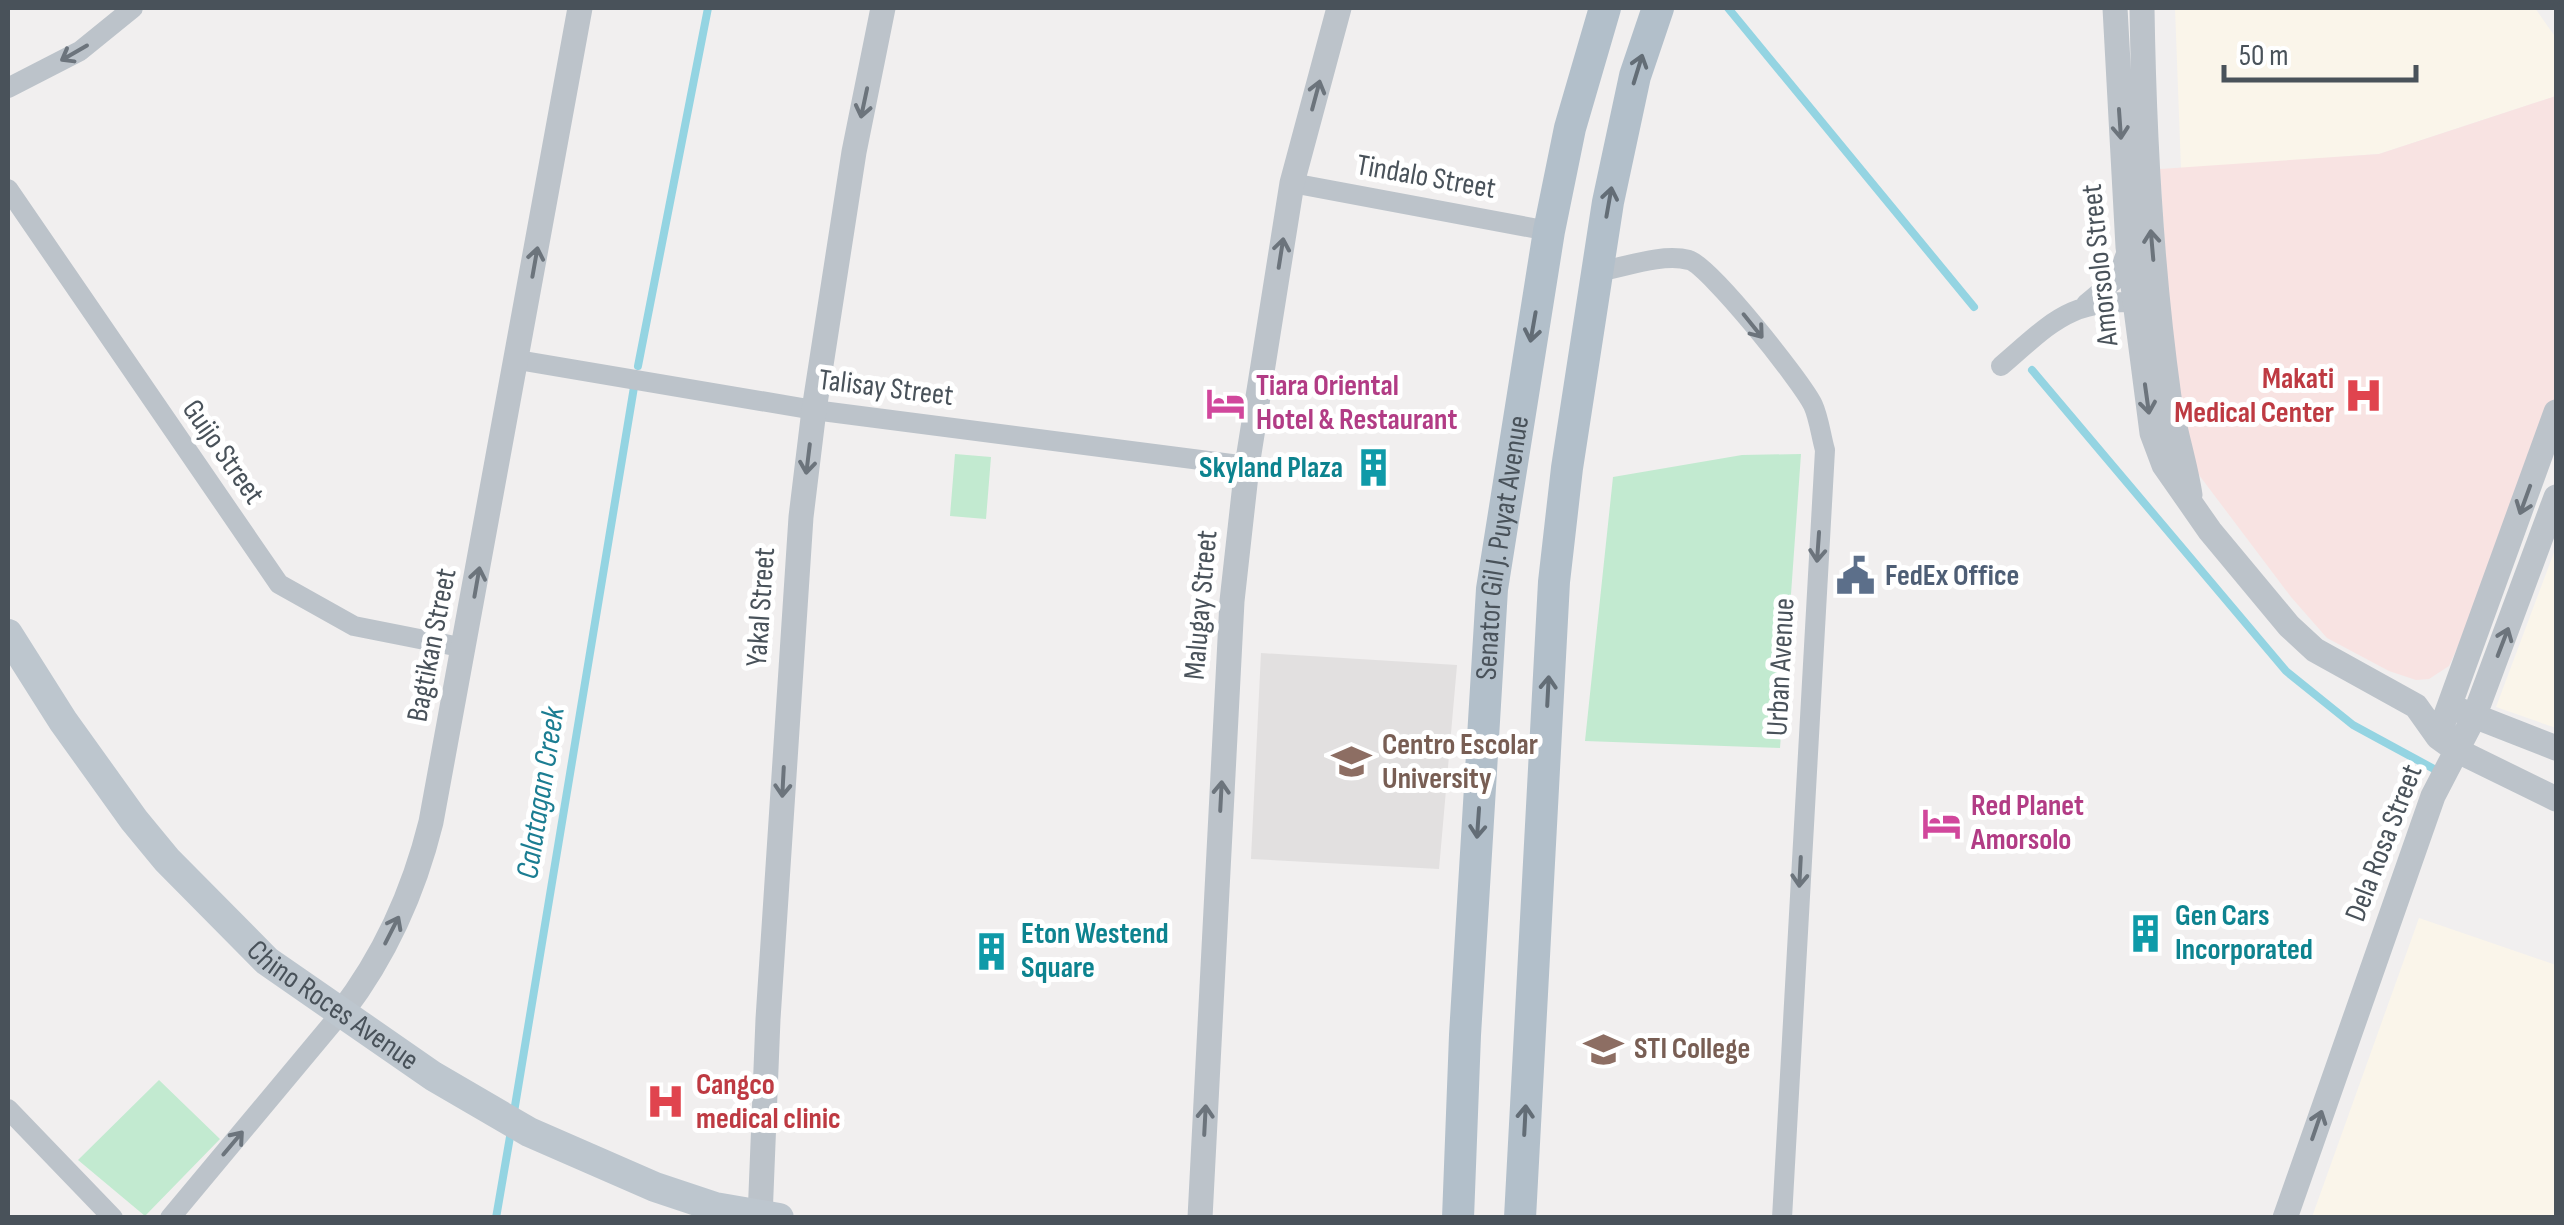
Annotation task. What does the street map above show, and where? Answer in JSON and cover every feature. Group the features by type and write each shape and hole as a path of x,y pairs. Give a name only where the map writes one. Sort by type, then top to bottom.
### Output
{"main road":[{"name":"Senator Gil J. Puyat Avenue","path":"1458,1218 1492,589 1549,230 1570,128 1605,8"},
{"name":"Senator Gil J. Puyat Avenue","path":"1520,1218 1554,582 1567,468 1608,202 1635,76 1658,8"},
{"name":"Chino Roces Avenue","path":"8,634 103,781 167,860 268,961 492,1112 529,1132 670,1192 716,1207 766,1216"}],"street":[{"path":"8,88 80,51 133,8"},
{"name":"Bagtikan Street","path":"170,1218 341,1013 376,960 419,872 465,648 580,8"},
{"name":"Yakal Street","path":"766,1216 791,631 814,410 854,152 884,8"},
{"name":"Malugay Street","path":"1200,1218 1232,601 1247,466 1292,183 1339,8"},
{"name":"Amorsolo Street","path":"2114,8 2128,247 2146,302 2191,504 2289,626 2315,650 2416,706 2447,743 2556,799"},
{"name":"Amorsolo Street","path":"2142,8 2146,302"},
{"name":"Tindalo Street","path":"1292,183 1549,230"},
{"name":"Guijo Street","path":"8,189 279,584 354,626 465,648"},
{"path":"2001,366 2048,323 2082,307 2116,280 2128,247"},
{"name":"Urban Avenue","path":"1598,272 1684,258 1696,263 1724,290 1813,405 1824,450 1782,1218"},
{"path":"2082,307 2146,302"},
{"name":"Talisay Street","path":"518,360 814,410 1247,466"},
{"name":"Dela Rosa Street","path":"2462,711 2556,412"},
{"name":"Dela Rosa Street","path":"2285,1218 2431,801 2447,743 2556,498"},
{"name":"Amorsolo Street","path":"2416,706 2462,711 2556,748"},
{"path":"8,1109 113,1218"}],"shaded area":[{"path":"2175,8 2535,8 2556,38 2556,96 2379,154 2181,169"},
{"name":"Makati Medical Center","path":"2556,96 2556,405 2508,536 2449,666 2429,679 2416,680 2389,671 2327,638 2199,475 2176,416 2160,169 2379,154"},
{"path":"2556,547 2556,728 2496,707"},
{"name":"Centro Escolar University","path":"1261,653 1457,665 1439,869 1251,859"},
{"path":"2419,918 2556,965 2556,1217 2312,1217"}],"green space":[{"path":"955,454 991,457 986,519 950,516"},
{"path":"1801,454 1780,748 1585,741 1613,477 1742,455"},
{"path":"159,1080 220,1139 145,1216 78,1160"}],"waterway":[{"name":"Calatagan Creek","path":"638,366 708,8"},
{"path":"1728,8 1974,307"},
{"path":"2032,370 2286,671 2353,725 2434,769"},
{"name":"Calatagan Creek","path":"514,1112 635,381"},
{"name":"Calatagan Creek","path":"496,1218 511,1131"}],"place":[{"name":"Makati Medical Center","path":"2364,396"},
{"name":"Tiara Oriental Hotel & Restaurant","path":"1226,403"},
{"name":"Skyland Plaza","path":"1373,468"},
{"name":"FedEx Office","path":"1855,576"},
{"name":"Centro Escolar University","path":"1352,762"},
{"name":"Red Planet Amorsolo","path":"1941,823"},
{"name":"Gen Cars Incorporated","path":"2145,933"},
{"name":"Eton Westend Square","path":"991,951"},
{"name":"STI College","path":"1604,1049"},
{"name":"Cangco medical clinic","path":"666,1102"}]}
